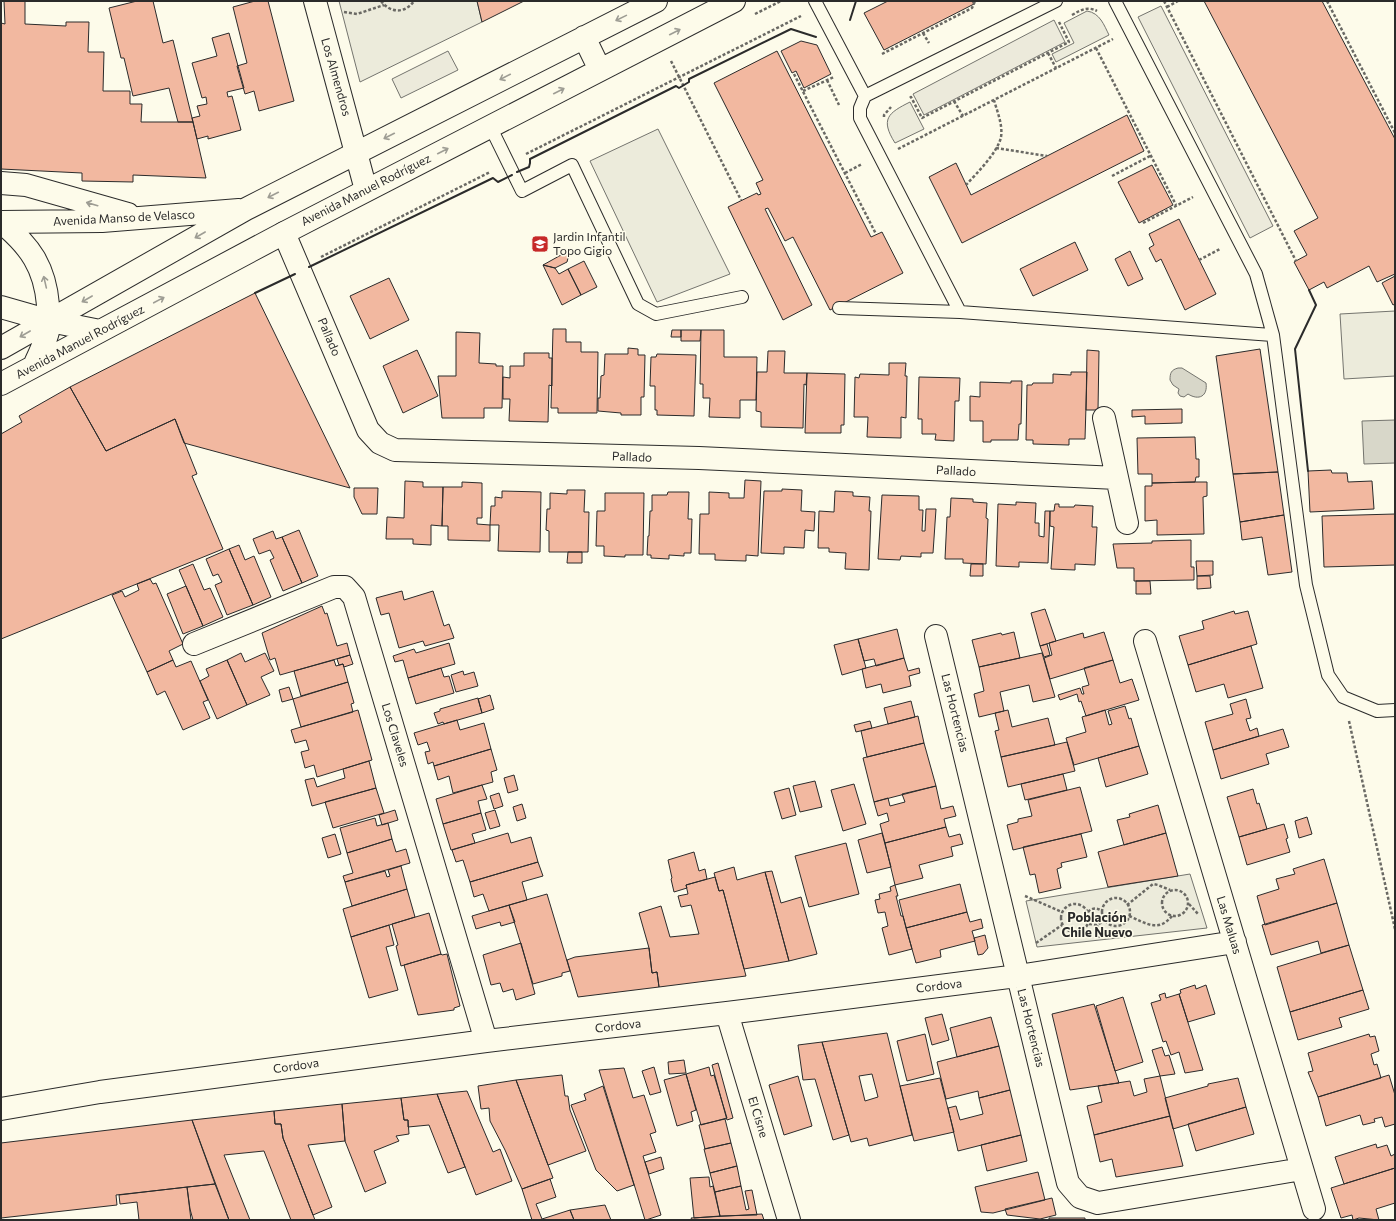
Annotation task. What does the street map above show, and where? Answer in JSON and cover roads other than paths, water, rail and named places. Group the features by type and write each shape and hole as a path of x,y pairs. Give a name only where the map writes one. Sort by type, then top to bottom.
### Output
{"street":[{"name":"Los Almendros","path":"315,1 366,190"},
{"path":"1,348 246,209 656,1"},
{"name":"Avenida Manuel Rodríguez","path":"1,384 284,233 600,70 724,3"},
{"path":"584,37 600,70"},
{"path":"1,182 26,185 143,218"},
{"name":"Avenida Manso de Velasco","path":"1,222 83,222 246,209"},
{"path":"1,222 27,247 43,274 50,321 46,337 34,366"},
{"name":"Pallado","path":"284,233 368,430 380,444 395,450 707,459 1117,478"},
{"path":"1,307 50,321 100,331"},
{"path":"1104,418 1127,523"},
{"name":"Los Claveles","path":"194,644 334,587 346,587 354,597 486,1041"},
{"name":"Las Hortencias","path":"936,636 1068,1183 1080,1197 1098,1204 1302,1169"},
{"name":"Las Maluas","path":"1145,640 1314,1209"},
{"name":"Cordova","path":"1,1109 108,1091 486,1041 727,1013 1018,976 1235,942"},
{"name":"El Cisne","path":"727,1013 789,1220"}],"lane":[{"path":"814,1 865,96"},
{"path":"960,312 860,118 860,108 865,96 1056,1"},
{"path":"1115,1 1256,274 1273,335 1306,585 1328,675 1343,697 1377,711 1395,710"},
{"path":"490,126 522,191 572,165 638,304 656,314 742,297"},
{"path":"839,308 960,312 1273,335"}],"place":[{"name":"Jardin Infantil Topo Gigio","path":"540,244"}],"district":[{"name":"Población Chile Nuevo","path":"1097,924"}]}
